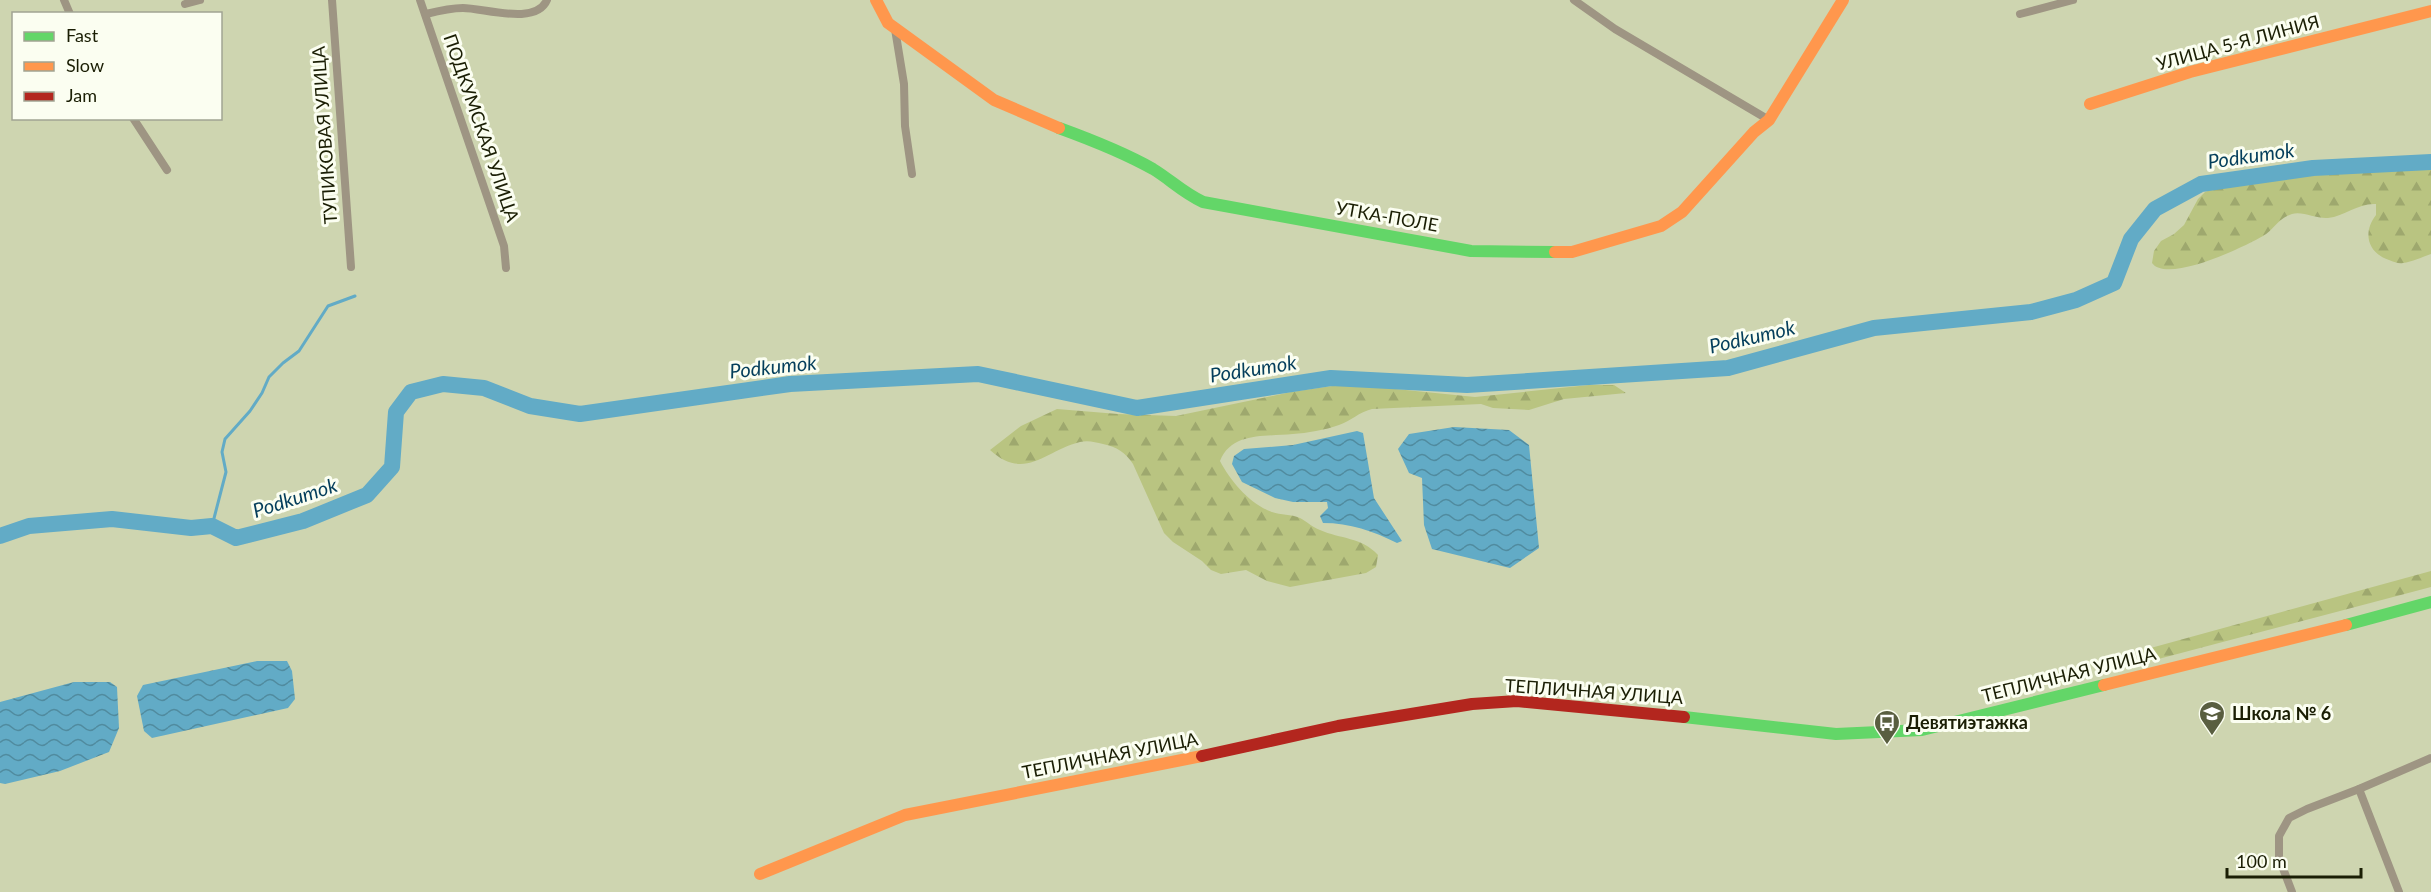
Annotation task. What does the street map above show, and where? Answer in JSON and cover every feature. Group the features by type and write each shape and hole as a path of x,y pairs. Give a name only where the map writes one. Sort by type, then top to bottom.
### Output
{"street":[{"path":"185,4 200,0"},
{"name":"ТУПИКОВАЯ УЛИЦА","path":"332,0 351,267"},
{"name":"ПОДКУМСКАЯ УЛИЦА","path":"420,0 504,246 506,268"},
{"path":"426,14 447,8 465,7 515,14 532,13 545,5 547,0"},
{"name":"УТКА-ПОЛЕ","path":"876,0 888,23 895,29 994,100 1037,120 1111,147 1155,170 1184,192 1203,202 1471,251 1572,252 1661,226 1682,212 1754,132 1769,120 1843,0"},
{"path":"1574,0 1615,29 1769,120"},
{"path":"2020,14 2073,0"},
{"name":"УЛИЦА 5-Я ЛИНИЯ","path":"2090,104 2190,72 2431,11"},
{"path":"895,29 904,84 905,126 912,174"},
{"path":"134,120 167,170"},
{"name":"ТЕПЛИЧНАЯ УЛИЦА","path":"760,874 905,815 1338,726 1472,704 1517,701 1644,712 1836,734 1922,730 2245,651 2431,602"},
{"path":"2292,892 2279,858 2279,836 2289,818 2431,758"},
{"path":"2360,789 2399,892"}],"green space":[{"path":"2431,166 2431,254 2413,261 2395,262 2376,253 2369,242 2368,235 2376,215 2376,204 2369,204 2328,218 2301,213 2292,214 2267,234 2223,255 2189,267 2160,268 2152,263 2154,251 2161,241 2184,225 2198,199 2205,192 2232,182"},
{"path":"1346,384 1475,397 1589,385 1614,385 1626,393 1564,399 1529,410 1493,408 1481,404 1372,409 1328,428 1304,433 1251,437 1233,445 1220,461 1235,484 1256,504 1272,512 1300,518 1328,533 1358,542 1378,555 1376,567 1366,573 1290,587 1267,581 1246,570 1221,574 1211,570 1202,561 1173,542 1164,533 1133,464 1117,448 1083,441 1025,464 1003,459 990,450 1021,426 1057,409 1176,416 1291,392"},
{"path":"2431,571 2431,587 2147,662 2140,658 2141,652 2147,649"}],"water":[{"path":"1454,427 1509,430 1529,445 1539,548 1510,568 1432,549 1424,525 1422,478 1409,473 1398,449 1409,434"},
{"path":"1357,431 1363,433 1374,498 1402,541 1397,543 1361,528 1323,523 1320,516 1328,508 1327,502 1293,502 1275,498 1242,482 1232,464 1234,456 1244,449 1293,445"},
{"path":"257,661 287,661 292,671 295,699 288,708 152,738 144,731 137,696 143,685"},
{"path":"74,682 110,682 117,687 119,728 109,752 60,771 5,784 0,783 0,702"}],"waterway":[{"name":"Podkumok","path":"0,536 29,526 112,519 191,528 212,526 236,538 303,521 367,495 392,467 396,412 411,392 443,384 484,388 530,406 580,414 790,384 978,374 1137,408 1331,378 1467,385 1728,368 1874,328 2031,312 2076,300 2114,283 2131,239 2155,209 2201,184 2313,168 2431,162"},
{"path":"212,526 226,472 222,452 225,439 250,411 269,377 299,351 328,306 355,296"}],"traffic: fast":[{"path":"1059,128 1142,163 1203,202 1471,251 1555,252"},
{"path":"2346,625 2431,602"},
{"path":"1684,717 1836,734 1922,730 2104,685"}],"traffic: slow":[{"path":"876,0 888,23 994,100 1059,128"},
{"path":"1555,252 1572,252 1661,226 1682,212 1754,132 1769,120 1843,0"},
{"path":"2090,104 2190,72 2431,11"},
{"path":"2104,685 2346,625"},
{"path":"760,874 905,815 1202,756"}],"traffic: jam":[{"path":"1202,756 1338,726 1472,704 1517,701 1684,717"}],"place":[{"name":"Школа № 6","path":"2212,737"},
{"name":"Девятиэтажка","path":"1887,746"}]}
